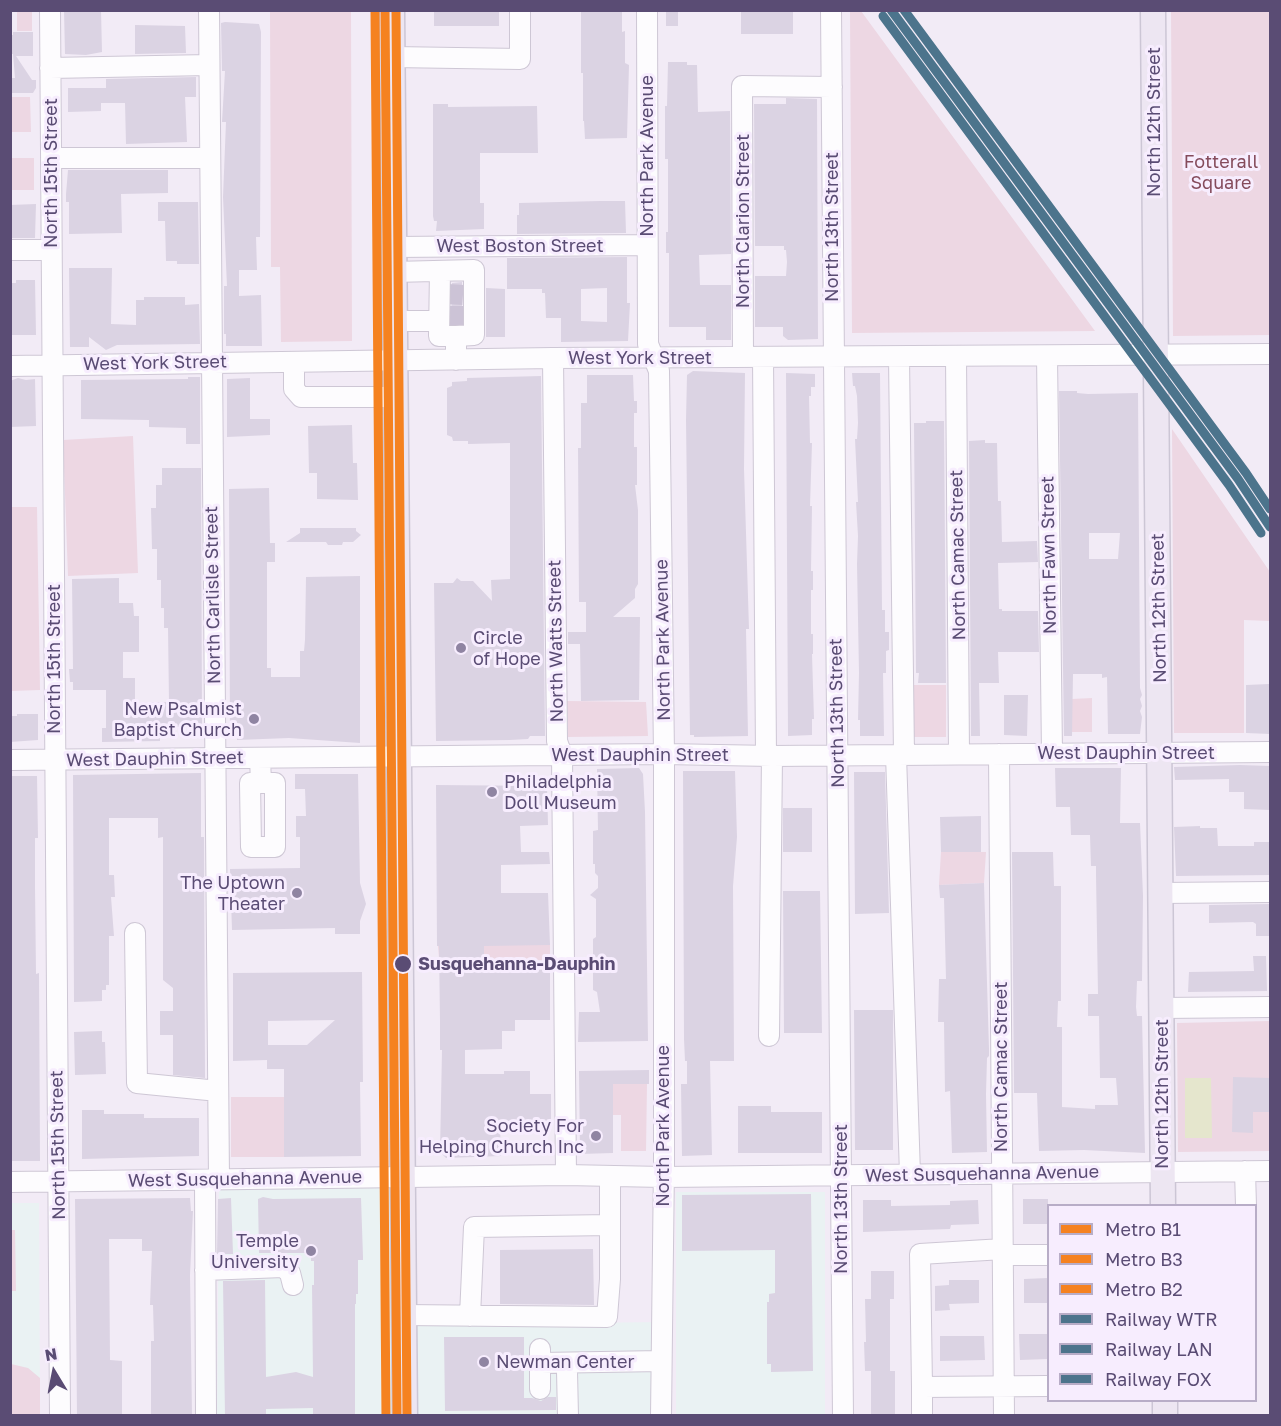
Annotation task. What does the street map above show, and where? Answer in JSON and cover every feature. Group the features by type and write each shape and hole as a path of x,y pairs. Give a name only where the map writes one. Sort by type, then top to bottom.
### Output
{"main road":[{"path":"392,10 405,1416"},
{"name":"North 12th Street","path":"1153,10 1163,1204"}],"street":[{"name":"North 15th Street","path":"50,10 60,1416"},
{"name":"North Carlisle Street","path":"206,1416 205,1270 218,1091 209,10"},
{"path":"393,57 520,58 520,10"},
{"name":"North Park Avenue","path":"647,10 648,344 659,371 664,754 661,1416"},
{"name":"North 13th Street","path":"831,10 843,1416"},
{"path":"50,68 208,64"},
{"name":"North Clarion Street","path":"770,1036 769,756 742,86 832,87"},
{"path":"51,158 210,158"},
{"name":"West Boston Street","path":"394,247 646,245"},
{"path":"453,247 456,360"},
{"path":"10,250 51,250"},
{"path":"394,272 455,304"},
{"path":"395,321 455,304"},
{"name":"West York Street","path":"10,366 553,358 1270,354"},
{"name":"North Camac Street","path":"956,356 959,754"},
{"name":"North Fawn Street","path":"1047,356 1052,753"},
{"path":"899,357 900,755 910,1174"},
{"name":"North Watts Street","path":"553,358 558,741 562,755 566,1175"},
{"path":"294,362 294,390 301,397 396,397"},
{"name":"West Dauphin Street","path":"10,760 664,754 769,756 1270,752"},
{"name":"North Camac Street","path":"999,754 1004,1416"},
{"path":"260,758 261,783"},
{"path":"1161,893 1270,892"},
{"path":"135,933 137,1083 218,1091"},
{"path":"1162,1008 1270,1007"},
{"name":"West Susquehanna Avenue","path":"10,1182 566,1175 663,1177 1270,1171"},
{"path":"1245,1172 1246,1204"},
{"path":"404,1315 607,1317 610,1176"},
{"path":"470,1316 474,1227 610,1225"},
{"path":"922,1416 920,1254 1003,1252 1047,1255"},
{"path":"205,1270 282,1267 290,1272 293,1285"},
{"path":"540,1389 541,1356 661,1361"},
{"path":"567,1371 568,1416"},
{"path":"922,1387 1047,1386"}],"shaded area":[{"path":"1185,1078 1211,1078 1212,1138 1185,1138"},
{"name":"Temple University","path":"402,1177 404,1325 662,1322 661,1415 217,1416 219,1179"},
{"path":"676,1192 825,1192 825,1415 676,1415"},
{"path":"10,1203 39,1203 40,1415 11,1415"}],"green space":[{"path":"17,11 32,11 32,31 17,31"},
{"path":"270,11 351,11 352,341 281,342 280,267 271,267"},
{"path":"850,11 861,11 1095,331 852,333"},
{"name":"Fotterall Square","path":"1171,11 1270,11 1270,335 1173,336"},
{"path":"10,97 30,97 31,132 11,132"},
{"path":"11,158 34,158 34,190 11,190"},
{"path":"1172,429 1270,572 1270,621 1244,620 1244,733 1174,733"},
{"path":"133,436 138,573 68,576 63,440"},
{"path":"11,507 37,507 40,690 11,691"},
{"path":"908,685 946,685 946,737 908,737"},
{"path":"1092,698 1092,732 1072,732 1072,699"},
{"path":"567,701 646,702 648,736 568,737"},
{"path":"941,852 986,852 984,883 939,885"},
{"path":"550,943 550,969 483,970 459,958 439,958 438,946"},
{"path":"1270,1021 1270,1151 1178,1152 1177,1023"},
{"path":"613,1084 647,1084 646,1151 621,1151 621,1115 613,1115"},
{"path":"231,1097 284,1097 284,1157 231,1157"},
{"path":"10,1230 15,1230 16,1291 11,1291"},
{"path":"11,1364 28,1368 40,1378 40,1414 11,1414"}],"building":[{"path":"64,10 101,10 102,52 86,55 65,54"},
{"path":"434,10 499,10 499,26 434,26"},
{"path":"581,10 622,10 622,32 625,31 625,63 629,65 627,138 585,139 583,73 581,73"},
{"path":"666,10 678,10 678,26 666,26"},
{"path":"741,10 793,10 793,34 741,34"},
{"path":"221,23 259,24 261,32 260,237 256,237 257,270 239,270 239,296 261,295 262,346 226,346 226,334 224,334 224,286 227,286 223,197 226,122 222,122 225,71 222,71"},
{"path":"135,25 185,26 186,53 135,54"},
{"path":"13,32 33,32 33,56 16,56 32,80 36,80 33,93 10,93 10,78 15,78 13,54 10,54 10,35 13,35"},
{"path":"668,62 687,62 687,65 697,65 698,112 730,111 731,254 699,255 700,285 731,285 731,340 706,340 706,327 669,327 669,253 666,253 668,159 665,159"},
{"path":"196,77 196,97 185,97 187,142 126,144 125,103 101,103 101,111 68,112 68,88 106,88 106,79"},
{"path":"786,98 817,99 818,339 788,340 783,336 783,327 755,327 755,276 786,276 787,262 784,246 755,246 754,104 786,104"},
{"path":"433,104 448,104 448,107 537,106 538,153 480,153 480,203 484,203 484,229 436,231 437,221 434,221 433,216"},
{"path":"68,170 168,170 168,193 121,194 122,233 69,234 69,202 66,202"},
{"path":"625,201 626,233 517,234 519,203"},
{"path":"158,202 198,202 199,264 177,264 177,261 166,261 165,221 158,221"},
{"path":"36,204 35,238 10,238 10,205"},
{"path":"627,257 627,303 630,303 628,341 561,342 561,318 546,318 545,293 542,293 542,289 507,289 507,258","holes":["607,288 607,322 581,321 581,289"]},
{"path":"69,268 112,268 111,324 136,325 136,300 144,300 144,297 185,297 185,305 199,304 200,344 117,345 106,350 89,337 89,347 70,347"},
{"path":"16,280 35,280 36,335 10,335 10,283 16,283"},
{"path":"462,282 462,324 451,324 452,283"},
{"path":"486,288 505,289 505,337 486,337"},
{"path":"693,371 745,373 744,469 749,629 746,629 748,736 694,737 690,735 686,420 687,375"},
{"path":"786,373 815,374 815,387 811,387 811,396 809,396 810,443 812,443 810,506 812,506 811,634 813,634 814,719 812,719 812,735 788,736"},
{"path":"852,373 880,373 882,610 885,610 885,632 889,632 886,673 883,673 884,736 860,736 860,720 858,720 856,502 858,502 855,439 857,439 858,423 857,396"},
{"path":"587,375 633,375 634,401 637,401 637,413 634,413 634,447 637,447 637,485 635,485 638,510 638,584 635,589 635,598 613,617 640,617 639,700 581,701 580,644 568,644 568,632 586,632 586,602 579,602 578,448 581,448 581,403 587,403"},
{"path":"541,376 545,736 510,740 436,741 434,583 453,583 457,578 461,581 473,581 492,601 491,580 510,579 510,443 468,444 468,441 453,441 452,437 447,435 447,388 452,386 452,382 467,381 467,378"},
{"path":"188,377 200,377 200,444 186,444 186,428 149,427 149,420 81,419 81,380 188,379"},
{"path":"18,378 35,379 36,426 10,427 10,381"},
{"path":"250,378 250,419 270,419 270,435 227,437 227,379"},
{"path":"1059,391 1077,391 1077,393 1088,394 1138,393 1140,688 1142,695 1140,734 1108,734 1107,677 1102,678 1102,674 1073,674 1072,736 1064,736","holes":["1089,533 1120,533 1118,559 1089,559"]},
{"path":"926,421 944,421 946,683 918,683 919,673 916,673 914,423 926,423"},
{"path":"352,425 353,463 357,463 358,500 317,499 317,473 309,473 308,426"},
{"path":"985,440 985,443 997,443 998,501 1001,501 1002,542 1037,541 1038,562 998,563 999,609 1002,611 1038,611 1039,652 998,652 999,683 979,683 980,736 971,736 969,441"},
{"path":"162,468 201,468 202,727 160,727 160,741 102,742 102,728 106,728 106,690 73,690 73,682 70,682 69,669 73,669 72,579 119,578 119,603 133,603 134,616 139,616 139,652 123,652 123,678 135,678 135,703 169,702 168,628 164,628 164,608 161,608 161,580 157,580 157,549 152,549 151,508 156,508 156,485 162,485"},
{"path":"269,488 270,543 275,543 275,562 267,562 267,668 271,668 271,677 300,677 300,651 304,651 305,640 306,577 360,576 360,743 289,738 237,740 237,736 230,736 229,489"},
{"path":"300,528 356,528 361,535 353,542 343,542 342,545 328,545 326,542 286,542 300,533"},
{"path":"1269,684 1270,734 1246,733 1246,685"},
{"path":"1004,695 1028,695 1027,736 1004,735"},
{"path":"17,714 38,714 38,740 10,742 10,716 17,716"},
{"path":"1270,766 1270,810 1244,809 1244,792 1229,792 1229,779 1175,780 1174,767"},
{"path":"639,768 643,774 645,812 648,1041 578,1042 579,1012 600,1012 597,992 593,990 596,899 590,895 598,888 598,876 595,873 595,864 593,864 593,831 598,830 597,769"},
{"path":"1055,768 1121,768 1120,823 1140,823 1143,896 1142,981 1137,981 1136,1007 1137,1016 1142,1016 1145,1153 1084,1150 1039,1151 1037,1093 1014,1093 1012,852 1053,852 1054,886 1061,886 1061,1001 1058,1001 1057,1027 1062,1027 1062,1107 1095,1109 1095,1105 1118,1105 1116,1078 1100,1078 1099,1016 1088,1016 1088,994 1098,994 1096,866 1091,866 1090,835 1071,835 1070,807 1056,807"},
{"path":"683,771 735,771 737,837 733,886 734,1061 710,1061 712,1155 682,1156 681,1084 687,1084 684,1039"},
{"path":"854,772 885,772 889,913 855,914"},
{"path":"201,773 201,837 204,837 205,1078 173,1075 173,1035 160,1035 160,1011 173,1011 173,988 163,980 163,837 158,838 158,818 109,818 109,875 114,875 115,897 111,897 114,936 109,936 109,985 106,985 106,990 102,990 102,1001 74,1002 73,775"},
{"path":"295,774 358,774 360,883 366,904 360,921 360,934 335,934 335,928 232,930 230,869 300,868 300,837 296,837 296,816 306,816 305,789 295,789"},
{"path":"10,776 37,776 38,838 35,838 35,887 36,974 39,973 40,1161 10,1161"},
{"path":"436,785 547,786 548,825 520,826 521,852 549,852 550,864 501,865 501,893 548,893 550,945 484,946 484,970 550,970 550,1020 515,1020 515,1031 502,1031 502,1049 465,1050 465,1074 530,1071 530,1094 551,1094 551,1125 500,1125 501,1156 446,1158 440,1152 442,1050 440,1050 439,946 437,946"},
{"path":"783,808 812,808 812,852 783,852"},
{"path":"981,816 981,852 941,852 940,817"},
{"path":"1200,826 1200,828 1217,828 1218,846 1254,846 1254,842 1270,842 1270,875 1176,876 1174,827"},
{"path":"984,883 989,1049 986,1094 987,1152 952,1153 950,1091 945,1092 944,1022 938,1022 939,979 946,979 944,898 940,898 939,885"},
{"path":"783,891 820,891 822,1033 784,1033"},
{"path":"1270,904 1270,936 1256,936 1256,924 1253,922 1209,923 1209,905"},
{"path":"1253,956 1266,956 1267,991 1188,992 1189,972 1254,971"},
{"path":"362,972 361,1156 284,1157 284,1069 267,1069 267,1060 233,1061 233,973","holes":["335,1020 307,1045 268,1045 268,1021"]},
{"path":"854,1010 893,1010 893,1150 855,1150"},
{"path":"102,1031 102,1042 105,1042 106,1074 75,1075 74,1032"},
{"name":"Society For Helping Church Inc","path":"649,1070 649,1084 613,1084 613,1153 580,1154 579,1071"},
{"path":"1233,1077 1270,1078 1270,1112 1253,1112 1253,1133 1232,1132"},
{"path":"738,1106 771,1106 771,1112 822,1112 822,1153 738,1153"},
{"path":"82,1110 104,1110 104,1114 144,1114 144,1118 199,1118 199,1156 82,1159"},
{"path":"811,1194 813,1371 771,1372 771,1364 767,1364 767,1302 769,1302 769,1294 775,1293 775,1250 682,1251 682,1195"},
{"path":"263,1197 273,1199 361,1198 363,1260 358,1260 358,1294 356,1294 355,1304 355,1416 313,1416 313,1408 266,1409 266,1416 225,1416 223,1281 265,1280 266,1377 296,1372 313,1377 314,1261 311,1261 311,1253 259,1253 258,1199"},
{"path":"190,1198 191,1211 193,1211 190,1275 192,1416 151,1415 151,1341 154,1341 153,1305 150,1305 152,1251 142,1251 142,1239 109,1239 110,1360 122,1361 122,1416 77,1416 75,1199"},
{"path":"231,1198 233,1254 217,1254 218,1199"},
{"path":"1023,1199 1048,1199 1047,1224 1023,1224"},
{"path":"863,1200 891,1200 891,1206 950,1205 950,1201 978,1200 979,1224 951,1225 950,1229 863,1232"},
{"path":"593,1249 594,1305 500,1304 500,1250"},
{"path":"871,1271 894,1271 894,1299 890,1299 890,1371 895,1371 895,1416 871,1416 871,1371 865,1371 864,1342 866,1342 865,1299 871,1299"},
{"path":"1047,1278 1047,1303 1024,1303 1024,1279"},
{"path":"949,1280 979,1280 979,1303 949,1304 950,1310 935,1311 935,1286 949,1285"},
{"path":"1019,1334 1047,1334 1047,1359 1020,1360"},
{"path":"940,1336 984,1336 985,1360 940,1361"},
{"name":"Newman Center","path":"444,1337 524,1337 524,1398 541,1401 548,1397 556,1397 556,1410 445,1411"}],"tunnel":[{"path":"448,294 463,295"},
{"path":"449,316 463,316"}],"metro line":[{"name":"B3","path":"375,10 386,1416"},
{"name":"B1","path":"385,10 397,1416"},
{"name":"B2","path":"396,10 407,1416"}],"rail line":[{"name":"WTR","path":"891,10 1238,479 1270,527"},
{"name":"FOX","path":"904,10 1246,473 1270,509"},
{"name":"LAN","path":"883,16 1229,485 1261,533"}],"place":[{"name":"Circle of Hope","path":"461,648"},
{"name":"New Psalmist Baptist Church","path":"254,719"},
{"name":"Philadelphia Doll Museum","path":"492,792"},
{"name":"The Uptown Theater","path":"297,893"},
{"name":"Susquehanna-Dauphin","path":"403,964"},
{"name":"Society For Helping Church Inc","path":"596,1136"},
{"name":"Temple University","path":"311,1251"},
{"name":"Newman Center","path":"484,1362"}]}
